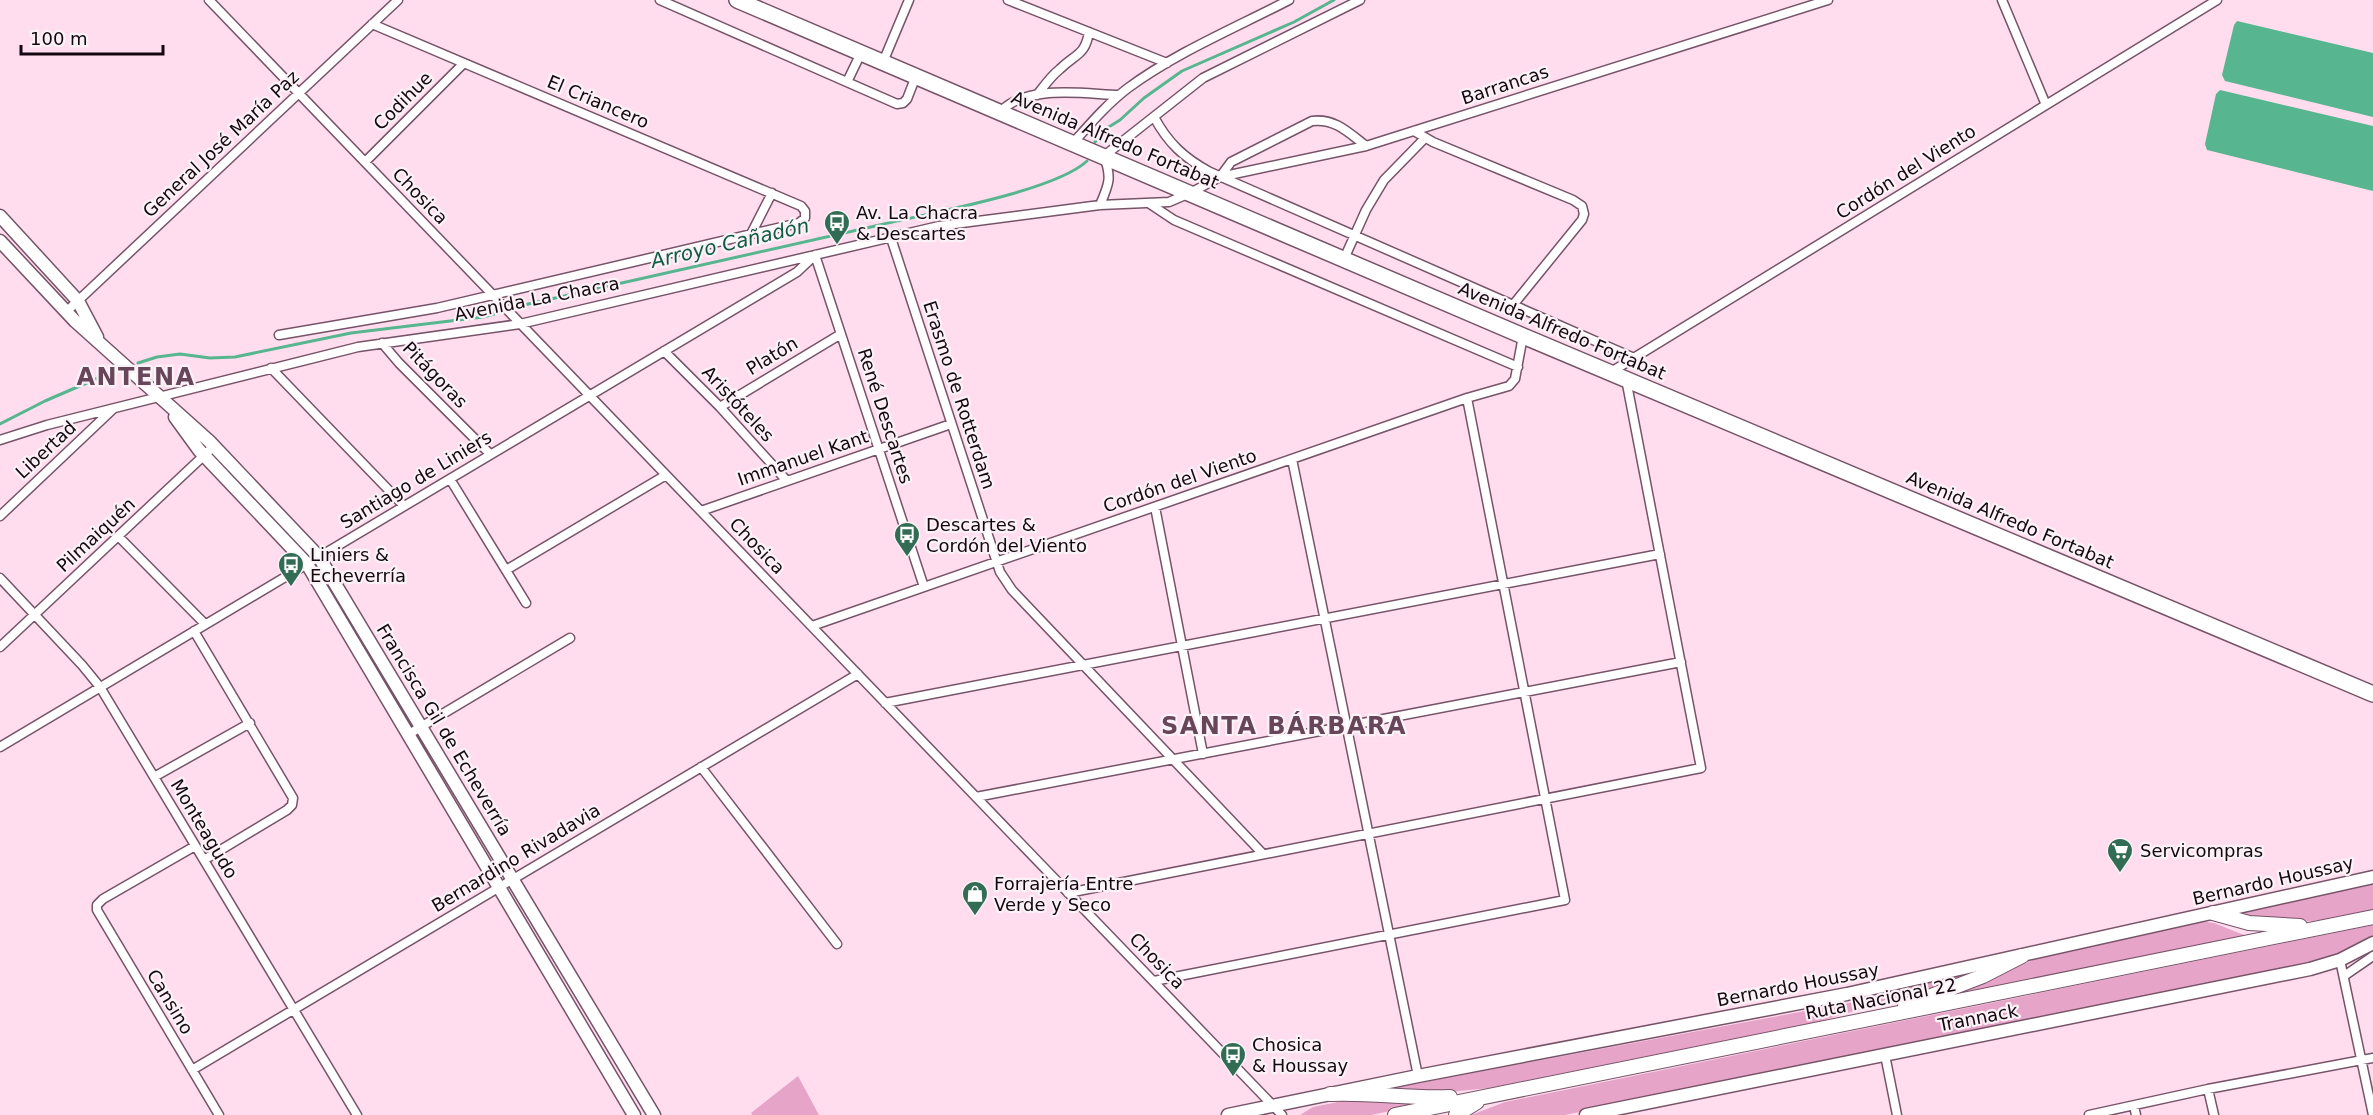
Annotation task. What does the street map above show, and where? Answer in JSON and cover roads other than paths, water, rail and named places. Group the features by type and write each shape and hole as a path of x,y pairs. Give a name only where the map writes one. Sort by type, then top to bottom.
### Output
{"highway":[{"name":"Avenida Alfredo Fortabat","path":"737,0 1523,336 2373,694"}],"main road":[{"path":"2213,913 2249,923 2268,925 2335,924"},
{"name":"Ruta Nacional 22","path":"1395,1115 2373,917"},
{"path":"1866,1020 1966,983 2022,956"},
{"path":"1330,1094 1370,1093 1436,1098 1503,1093"},
{"path":"1456,1115 1488,1096"}],"street":[{"name":"Chosica","path":"208,0 1278,1111"},
{"name":"General José María Paz","path":"66,312 398,0"},
{"path":"660,0 890,102 903,103 907,99 916,76"},
{"path":"883,62 909,0"},
{"path":"1008,0 1167,63"},
{"path":"1073,143 1119,95 1167,63 1289,0"},
{"path":"1100,205 1109,184 1110,171 1104,156 1214,72 1360,0"},
{"name":"Barrancas","path":"1190,193 1220,177 1366,147 1828,0"},
{"path":"2002,0 2046,105"},
{"name":"Cordón del Viento","path":"1618,375 1634,358 2217,0"},
{"name":"El Criancero","path":"372,24 772,193 801,206 806,214"},
{"path":"1036,95 1060,68 1082,52 1087,46 1089,32"},
{"path":"847,82 861,53"},
{"name":"Codihue","path":"365,162 464,63"},
{"path":"1000,112 1007,104 1022,97 1036,95 1119,95"},
{"path":"1154,117 1162,133 1178,151 1220,177 1634,358"},
{"path":"1220,177 1231,162 1312,121 1323,119 1336,123 1366,147"},
{"path":"1414,131 1425,138 1573,200 1582,206 1584,214 1582,220 1513,305"},
{"path":"1344,259 1366,210 1384,180 1425,138"},
{"path":"751,234 772,193"},
{"name":"Avenida La Chacra","path":"0,440 46,424 271,368 382,343 520,324 960,223 1100,205 1169,202 1190,193"},
{"path":"1150,204 1174,220 1518,367"},
{"name":"Avenida La Chacra","path":"279,335 493,296 799,223 806,214"},
{"name":"Francisca Gil de Echeverría","path":"0,216 78,301 100,343"},
{"name":"Erasmo de Rotterdam","path":"891,238 995,562 1012,590 1263,854"},
{"name":"Francisca Gil de Echeverría","path":"0,241 66,312 214,446 319,557 654,1115"},
{"name":"René Descartes","path":"815,255 924,587"},
{"name":"Santiago de Liniers","path":"0,747 797,272 815,255"},
{"name":"Platón","path":"720,407 841,334"},
{"name":"Cordón del Viento","path":"812,626 1467,398 1509,386 1515,379 1523,336"},
{"name":"Pitágoras","path":"382,343 490,454"},
{"name":"Aristóteles","path":"664,351 720,407 787,480"},
{"path":"271,368 404,506"},
{"path":"1068,893 1701,768 1660,554 1618,375"},
{"name":"Francisca Gil de Echeverría","path":"160,396 204,455 307,564 634,1115"},
{"path":"1154,981 1565,900 1467,398"},
{"name":"Libertad","path":"0,516 115,407"},
{"name":"Immanuel Kant","path":"700,511 951,424"},
{"name":"Pilmaiquén","path":"0,647 214,446"},
{"path":"1292,459 1418,1076"},
{"path":"506,570 666,475"},
{"path":"450,479 526,603"},
{"path":"1155,507 1203,754"},
{"path":"118,536 205,624"},
{"path":"885,702 1660,554"},
{"name":"Monteagudo","path":"0,578 100,687 357,1115"},
{"path":"194,631 291,790 293,801 287,810 204,860"},
{"path":"409,734 570,638"},
{"path":"976,797 1681,662"},
{"name":"Bernardino Rivadavia","path":"192,1070 858,674"},
{"path":"154,777 250,723"},
{"path":"701,767 837,944"},
{"name":"Cansino","path":"195,846 103,899 97,905 98,913 219,1115"},
{"name":"Bernardo Houssay","path":"1228,1115 1278,1111 1330,1094 1846,994 2373,877"},
{"name":"Trannack","path":"1586,1115 2310,969 2340,960 2373,943"},
{"path":"2344,976 2373,956"},
{"path":"2340,960 2373,1115"},
{"path":"1885,1055 1897,1115"},
{"path":"2089,1115 2135,1110 2208,1089 2373,1058"},
{"path":"2208,1089 2214,1115"}],"waterway":[{"name":"Arroyo Cañadón","path":"1095,142 1104,130 1182,71 1294,22 1334,0"},
{"name":"Arroyo Cañadón","path":"515,307 991,200 1048,182 1071,172 1087,161"},
{"name":"Arroyo Cañadón","path":"138,363 157,357 180,354 210,358 235,357 351,333 483,317 498,313"},
{"name":"Arroyo Cañadón","path":"0,424 45,401 119,369"}],"place":[{"name":"Av. La Chacra & Descartes","path":"837,246"},
{"name":"Descartes & Cordón del Viento","path":"907,558"},
{"name":"Liniers & Echeverría","path":"291,588"},
{"name":"Servicompras","path":"2120,874"},
{"name":"Forrajería Entre Verde y Seco","path":"975,917"},
{"name":"Chosica & Houssay","path":"1233,1078"}],"district":[{"name":"ANTENA","path":"136,377"},
{"name":"SANTA BÁRBARA","path":"1284,726"}]}
